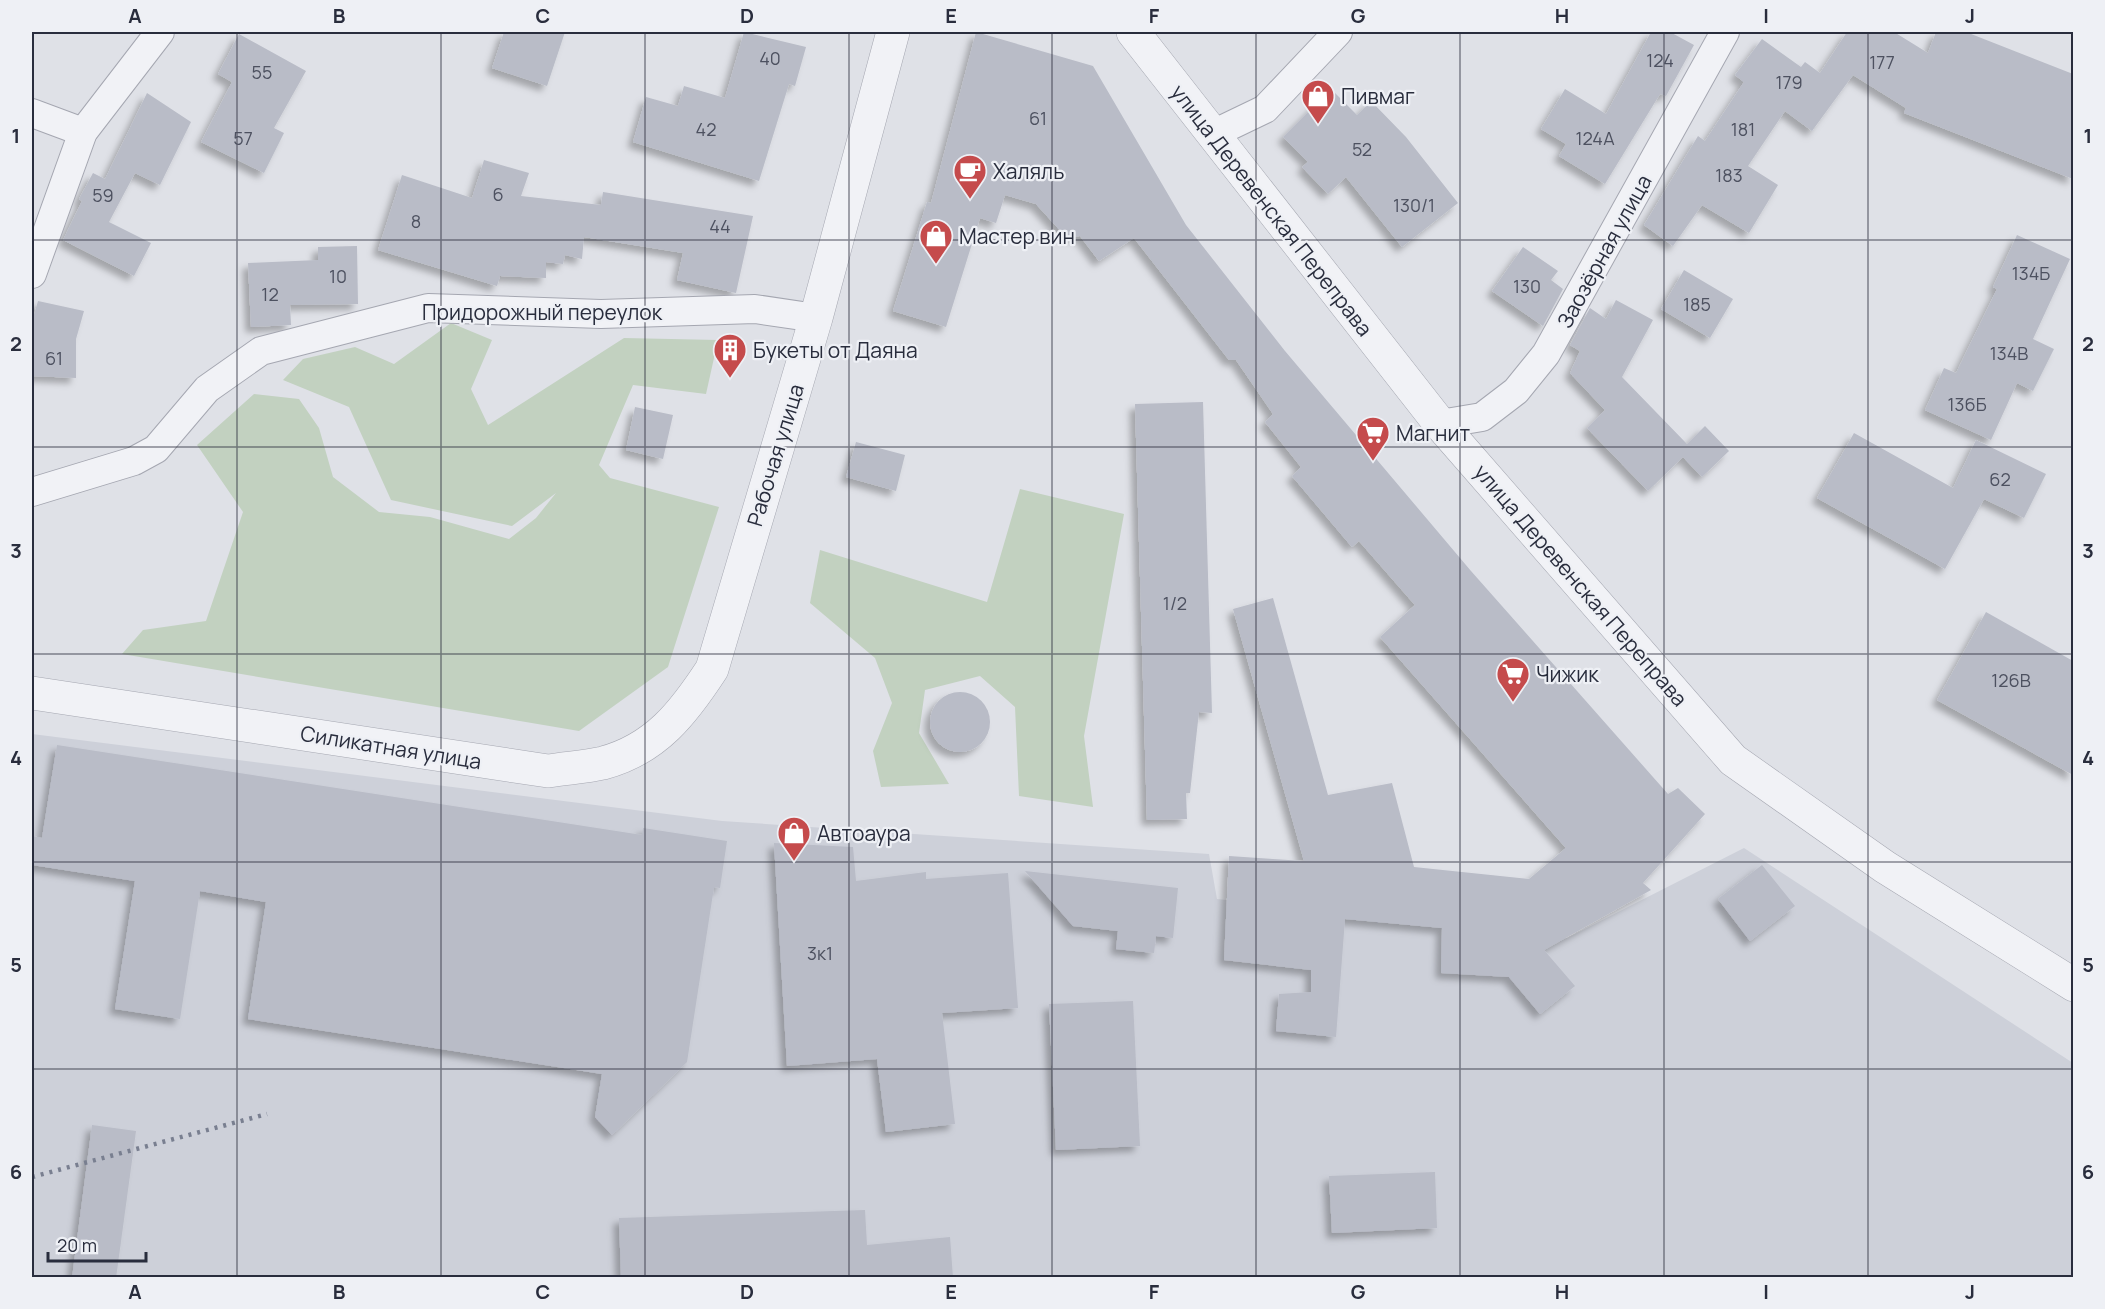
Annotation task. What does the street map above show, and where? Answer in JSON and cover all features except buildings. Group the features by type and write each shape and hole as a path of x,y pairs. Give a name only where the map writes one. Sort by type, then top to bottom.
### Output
{"street":[{"path":"32,274 83,132 160,32"},
{"name":"Рабочая улица","path":"712,669 816,318 893,32"},
{"name":"улица Деревенская Переправа","path":"1133,32 1440,424 1733,760 1885,867 2073,986"},
{"path":"1213,134 1265,109 1338,32"},
{"name":"Заозёрная улица","path":"1440,424 1482,417 1516,391 1546,354 1725,32"},
{"path":"32,113 83,132"},
{"name":"Придорожный переулок","path":"32,492 134,461 156,449 207,388 261,351 428,308 601,314 755,309 816,318"},
{"name":"Силикатная улица","path":"32,693 548,771 604,763 650,744 687,707 712,669"}],"shaded area":[{"path":"32,734 722,821 1209,854 1217,899 1567,938 1744,848 2073,1063 2073,1277 32,1278"}],"green space":[{"path":"451,323 492,340 471,389 488,425 624,338 718,340 706,394 633,385 599,465 610,478 719,507 668,667 579,731 122,654 143,630 206,621 243,512 197,445 254,394 299,399 319,428 333,477 379,512 430,517 509,539 536,518 556,493 512,526 391,500 349,407 283,380 303,359 355,347 394,364"},
{"path":"1020,489 1124,514 1084,736 1093,807 1019,796 1015,707 980,676 925,690 919,733 949,784 881,787 873,751 892,703 875,658 810,603 820,550 987,602"}],"railway":[{"path":"32,1177 267,1114"}],"place":[{"name":"Пивмаг","path":"1318,125"},
{"name":"Халяль","path":"970,200"},
{"name":"Мастер вин","path":"936,265"},
{"name":"Букеты от Даяна","path":"730,379"},
{"name":"Магнит","path":"1373,462"},
{"name":"Чижик","path":"1513,703"},
{"name":"Автоаура","path":"794,862"}]}
